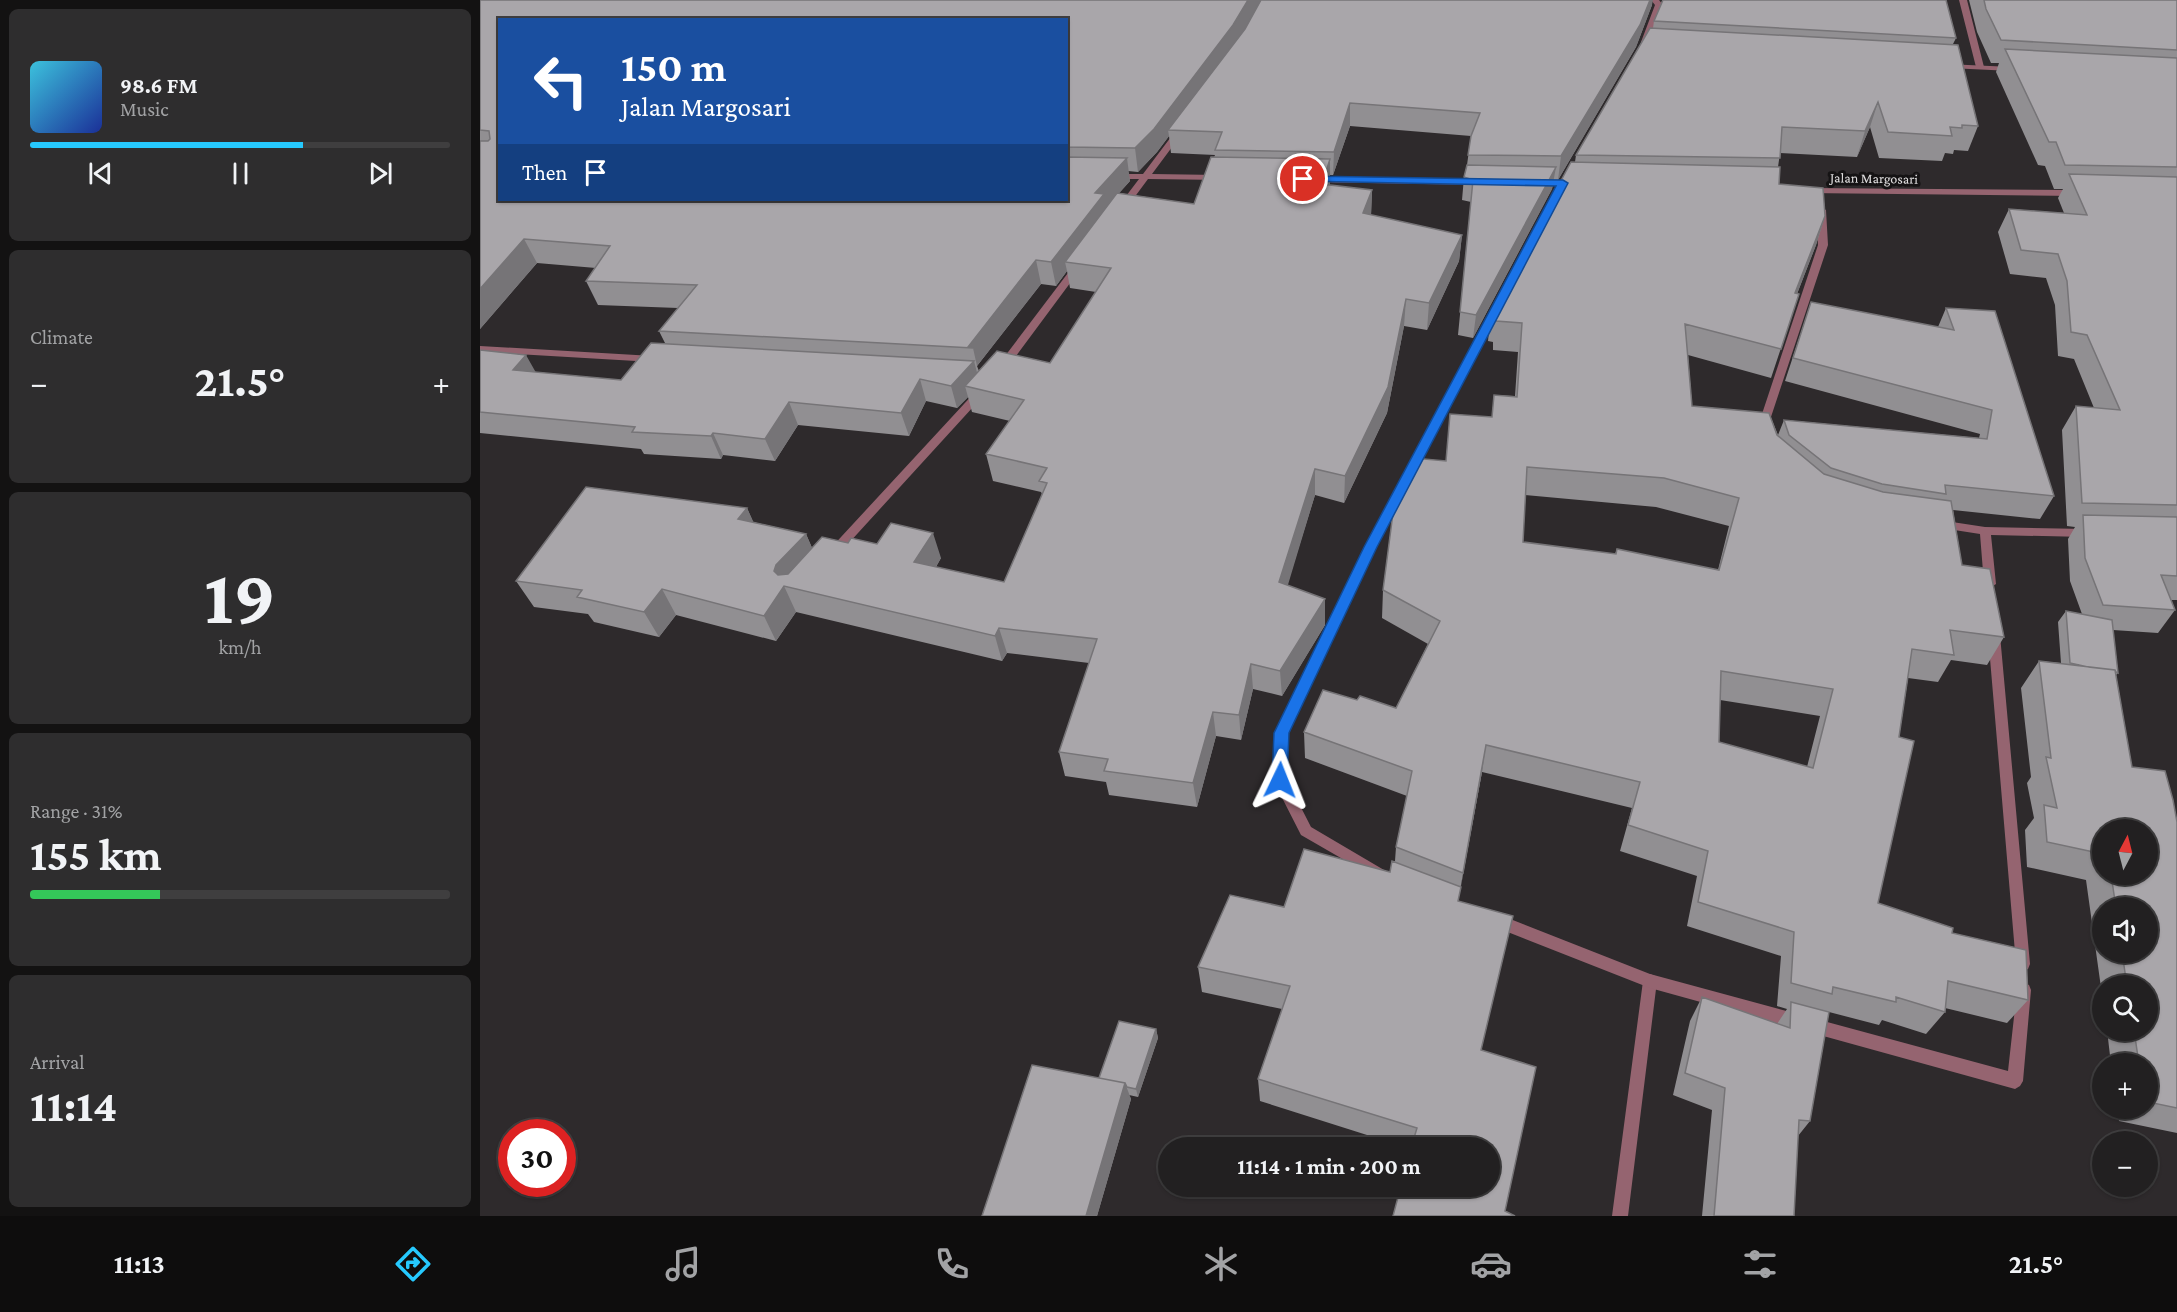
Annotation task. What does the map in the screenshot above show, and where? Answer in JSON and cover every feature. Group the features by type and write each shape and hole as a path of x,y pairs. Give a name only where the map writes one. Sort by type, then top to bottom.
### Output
{"street":[{"path":"1653,49 1642,48 1658,12 1659,5 1655,0"},
{"path":"1963,0 1980,67"},
{"path":"1935,65 2027,70"},
{"path":"1118,213 1186,122"},
{"path":"1100,175 1228,178"},
{"path":"1299,179 1495,182"},
{"path":"1529,183 1586,184"},
{"name":"Jalan Margosari","path":"1796,190 2088,193"},
{"path":"1765,436 1762,428 1823,244 1820,191"},
{"path":"994,379 1083,259"},
{"path":"1396,882 1306,831 1280,780 1281,733 1371,547 1502,298"},
{"path":"480,349 659,359"},
{"path":"826,561 986,387"},
{"path":"1928,523 1985,531 2098,533"},
{"path":"1985,531 1991,602"},
{"path":"1484,916 1650,981 2015,1081 2024,983 1993,626"},
{"path":"1620,1216 1650,981"}],"building":[{"path":"480,0 1248,0 1233,25 1154,129 1135,148 1068,147 1068,18 498,18 498,201 1068,201 1068,157 1127,158 1095,193 1104,194 1051,262 1036,260 968,347 973,348 659,331 697,285 586,281 610,246 524,239 480,289 480,141 490,139 489,131 480,130"},
{"path":"1261,0 1650,0 1640,25 1561,156 1468,155 1471,136 1480,113 1350,103 1334,152 1215,150 1222,132 1168,130 1245,29"},
{"path":"1663,0 1946,0 1956,38 1654,21"},
{"path":"1984,0 2177,0 2177,50 2001,40"},
{"path":"1650,28 1958,45 1978,126 1950,127 1952,136 1888,132 1878,102 1865,131 1782,127 1780,158 1576,155"},
{"path":"2005,49 2177,58 2177,167 2065,165 2056,142 2049,142"},
{"path":"1211,157 1330,159 1322,184 1372,190 1363,213 1462,235 1429,303 1406,299 1388,387 1345,476 1315,469 1279,582 1325,599 1280,671 1251,664 1239,715 1213,712 1193,783 1104,771 1108,759 1059,752 1097,639 999,628 995,636 784,586 764,616 662,589 644,612 577,597 582,590 516,581 586,487 747,508 738,519 806,534 776,565 774,571 778,575 788,574 822,537 848,543 851,538 877,544 891,523 933,533 914,562 1004,582 1047,483 1039,481 1047,468 986,454 1024,400 965,386 997,351 1050,363 1111,268 1065,262 1117,193 1194,204"},
{"path":"1571,162 1780,167 1779,184 1823,188 1825,216 1795,293 1799,294 1781,349 1685,324 1692,406 1769,413 1777,435 1824,474 1883,492 1951,501 1962,565 1990,569 2004,637 1950,630 1954,655 1912,649 1899,737 1914,741 1878,903 1953,928 1952,933 2026,950 2028,1000 1948,981 1945,1012 1896,997 1896,1002 1833,987 1832,994 1791,983 1794,932 1698,902 1708,851 1628,825 1640,782 1486,745 1463,873 1396,847 1412,771 1304,732 1323,690 1357,700 1360,696 1396,708 1440,621 1383,590 1396,490 1413,458 1446,461 1450,414 1492,417 1494,395 1517,397 1522,323 1496,321 1496,313 1491,312","holes":["1527,467 1664,478 1739,498 1719,570 1617,549 1616,554 1523,542","1721,671 1833,689 1813,768 1719,742"]},
{"path":"1467,165 1556,167 1476,315 1460,312 1473,180 1464,177"},
{"path":"2069,174 2177,177 2177,505 2082,503 2076,406 2120,410 2087,335 2071,332 2067,281 2058,254 2021,250 2009,209 2087,215"},
{"path":"1811,302 1954,330 1946,308 1995,311 2054,496 1945,485 1946,494 1882,484 1831,468 1789,435 1784,420 1987,439 1992,410 1793,358"},
{"path":"651,343 974,361 951,386 920,379 901,413 789,402 765,439 713,433 711,436 632,432 635,427 480,412 480,350 526,355 513,370 621,380"},
{"path":"2083,515 2177,517 2177,576 2161,575 2175,610 2103,605 2085,558"},
{"path":"2066,611 2112,620 2118,673 2115,670 2070,663"},
{"path":"2039,661 2115,670 2132,767 2165,771 2177,822 2177,1108 2158,1104 2158,1053 2137,1053 2136,1041 2158,1041 2158,975 2125,975 2124,963 2158,963 2158,897 2114,897 2113,885 2158,885 2158,819 2092,819 2092,852 2047,842 2044,805 2057,808 2046,757 2051,758"},
{"path":"1304,849 1390,872 1392,861 1461,887 1458,901 1513,916 1481,1050 1536,1067 1505,1211 1515,1216 1393,1216 1398,1197 1500,1197 1500,1137 1414,1137 1417,1128 1258,1079 1290,986 1198,967 1230,895 1284,907"},
{"path":"1702,997 1790,1028 1791,1002 1829,1012 1810,1121 1799,1120 1794,1216 1714,1216 1725,1088 1685,1073"},
{"path":"1119,1021 1156,1029 1136,1089 1127,1087 1125,1083 1099,1078"},
{"path":"1032,1065 1125,1083 1086,1216 982,1216"}],"route":[{"path":"1280,780 1281,733 1371,547 1563,183 1303,179"}]}
